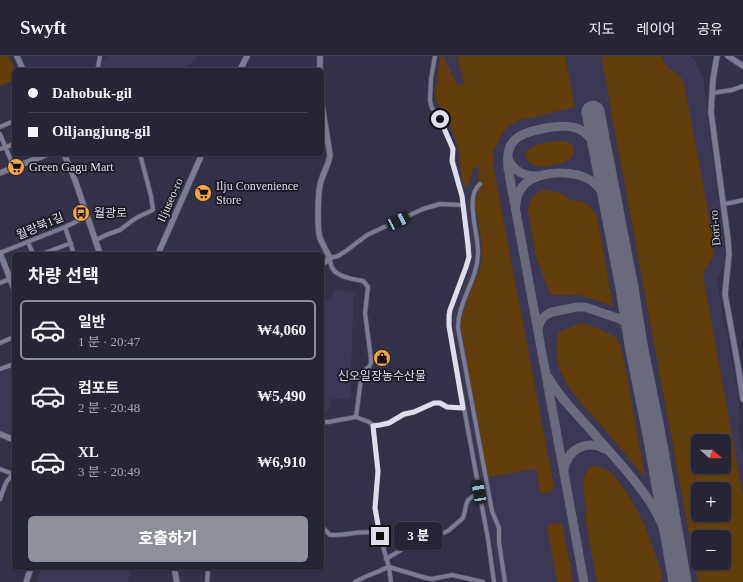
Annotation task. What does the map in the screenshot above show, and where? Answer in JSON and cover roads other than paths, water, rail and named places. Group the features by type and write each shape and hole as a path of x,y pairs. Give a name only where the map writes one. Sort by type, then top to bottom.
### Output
{"street":[{"path":"17,56 22,68"},
{"path":"98,68 100,56"},
{"path":"241,68 247,56"},
{"path":"320,56 320,68"},
{"path":"435,56 431,79 430,101 432,108 440,119 452,145 452,161 461,192 469,257 450,310 449,326 488,539 494,582"},
{"name":"Dori-ro","path":"717,56 711,112 728,240 729,254 725,294 740,364 743,399"},
{"path":"728,56 743,66"},
{"path":"712,93 732,90 743,86"},
{"path":"324,118 330,155 320,184 318,229 320,238 330,258 331,266 337,273 341,276 363,281 368,287 366,313 371,363 360,379 356,417"},
{"path":"0,127 12,122"},
{"path":"0,134 14,168"},
{"path":"0,149 12,145"},
{"path":"0,173 43,156"},
{"path":"65,156 88,216 99,252"},
{"path":"96,240 120,230 140,216 153,210 152,196 141,156"},
{"name":"Iljuseo-ro","path":"159,252 201,156"},
{"path":"480,184 477,186 474,194 472,206 478,246 478,260 460,308 458,328 492,512 499,528 499,542 505,582"},
{"path":"724,204 743,200"},
{"path":"324,262 330,258 338,256 346,251 367,235 423,209 440,204 463,205"},
{"name":"월랑북1길","path":"0,253 88,216"},
{"path":"65,226 73,252"},
{"path":"28,242 33,252"},
{"path":"47,252 71,243"},
{"path":"0,253 12,279 0,283"},
{"path":"0,343 12,338"},
{"path":"0,369 12,365"},
{"path":"373,426 389,423 404,414 414,412 434,403 440,403 447,407 463,408"},
{"path":"324,422 356,417 369,422 373,426 378,471 375,508 380,536 389,567 390,582"},
{"path":"0,434 12,439"},
{"path":"0,469 12,473"},
{"path":"0,499 7,480 12,476"},
{"path":"386,559 429,533 444,533 448,531 463,518 468,500 479,492"},
{"path":"324,529 330,535 336,536 374,532 380,536"},
{"path":"355,582 365,576 389,567 432,579 452,575 483,582"},
{"path":"26,582 30,570"},
{"path":"174,570 177,582"},
{"path":"207,582 208,570"}],"place":[{"name":"Green Gagu Mart","path":"16,167"},
{"name":"Ilju Convenience Store","path":"203,193"},
{"name":"월광로","path":"81,213"},
{"name":"신오일장농수산물","path":"382,358"}]}
